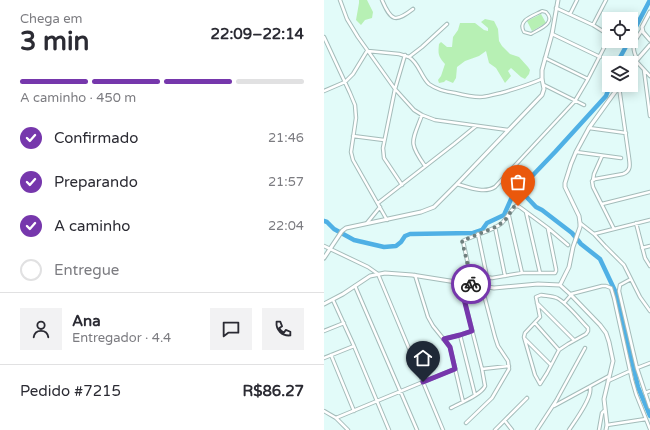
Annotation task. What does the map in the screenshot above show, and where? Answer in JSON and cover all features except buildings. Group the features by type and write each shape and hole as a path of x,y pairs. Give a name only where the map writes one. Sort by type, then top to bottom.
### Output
{"street":[{"path":"340,0 347,19 358,37 395,89 409,105 422,115 435,120 508,130"},
{"path":"382,0 388,13 395,18 400,18 413,9"},
{"path":"324,258 342,231 348,227 387,220 430,209 457,184 542,95 544,85 542,70 552,34 558,0"},
{"path":"570,14 577,0"},
{"path":"593,25 606,0"},
{"path":"556,8 602,30"},
{"path":"542,11 549,14 550,18 546,25 531,34 524,32 523,30 522,26 526,20 542,11"},
{"path":"635,56 633,45 650,12"},
{"path":"409,56 447,24"},
{"path":"642,30 650,40"},
{"path":"552,34 600,57"},
{"path":"324,37 346,82 355,105 356,118 353,136 353,160 387,220"},
{"path":"638,58 650,45"},
{"path":"457,184 484,190 493,188 575,101 604,48"},
{"path":"368,51 409,56 430,84 449,92 478,97 488,96 528,85 542,79"},
{"path":"324,91 346,82 368,51"},
{"path":"402,185 384,158 383,148 395,89 405,55"},
{"path":"546,58 588,79"},
{"path":"638,62 650,76"},
{"path":"644,70 650,116"},
{"path":"544,85 584,105"},
{"path":"560,285 569,267 573,247 580,227 579,216 565,187 565,183 576,152 589,128 615,92"},
{"path":"593,180 623,174 629,170 630,167 620,92"},
{"path":"422,115 413,138 413,143 416,152 425,166"},
{"path":"378,203 476,126"},
{"path":"589,128 626,133"},
{"path":"353,136 384,140"},
{"path":"576,152 621,158"},
{"path":"602,156 594,174 592,183 614,229"},
{"path":"602,204 650,192"},
{"path":"471,284 462,241 502,223 515,206 518,206 548,228 568,245"},
{"path":"367,223 380,207"},
{"path":"526,212 540,273"},
{"path":"508,215 522,274"},
{"path":"594,234 650,220"},
{"path":"580,223 594,234 624,265 640,297 650,311"},
{"path":"636,223 642,248 650,266"},
{"path":"494,227 505,276"},
{"path":"470,274 492,278 522,274 553,273 556,271 548,228"},
{"path":"478,234 487,277"},
{"path":"324,246 368,267 378,274 443,430"},
{"path":"642,248 650,246"},
{"path":"324,304 333,300 366,278 378,274 390,273 416,275 482,287 497,288 538,284 560,285 571,294 600,325 606,333 609,342 613,361 604,399 604,411 607,425 606,430"},
{"path":"416,275 428,317 450,347 463,402"},
{"path":"631,279 621,284 619,288 637,368 650,407"},
{"path":"451,408 475,395 485,386 460,283"},
{"path":"355,286 417,430"},
{"path":"564,303 571,294 602,286 611,288 636,394 650,429"},
{"path":"466,423 492,398 508,371 509,366 506,357 496,341 482,287"},
{"path":"541,295 552,296 558,298 564,303 588,329 588,331 586,334 559,350 552,365 540,384 535,375 525,339 525,332 540,317 536,297 541,295"},
{"path":"333,300 389,430"},
{"path":"537,302 574,340"},
{"path":"324,331 344,323"},
{"path":"535,323 559,350"},
{"path":"444,339 472,331"},
{"path":"460,335 475,395"},
{"path":"525,339 552,365"},
{"path":"324,358 354,346"},
{"path":"537,430 553,406 585,348"},
{"path":"331,355 354,411"},
{"path":"637,368 650,362"},
{"path":"482,369 509,366"},
{"path":"336,418 455,369"},
{"path":"608,381 630,371"},
{"path":"553,406 609,376"},
{"path":"569,430 588,399 591,390 590,387"},
{"path":"645,393 650,391"},
{"path":"496,430 527,398"},
{"path":"324,406 325,411 336,418 348,430"},
{"path":"599,430 604,411"},
{"path":"607,425 646,419"},
{"path":"505,421 512,430"}],"green space":[{"path":"359,0 367,0 373,12 372,18 365,20 361,25 356,20"},
{"path":"541,14 546,23 532,31 527,21"},
{"path":"485,19 494,21 498,29 499,41 502,46 510,54 519,57 530,70 529,74 525,79 511,68 508,71 511,76 505,83 496,68 489,63 486,51 479,56 465,61 457,67 456,78 453,83 446,80 439,83 438,80 445,64 439,55 439,44 441,42 447,47 452,47 453,37 458,30 460,23 475,23 484,30 488,31 488,28 481,22"}],"waterway":[{"path":"638,23 650,0"},
{"path":"621,56 625,48"},
{"path":"324,221 334,229 354,240 384,247 396,246 405,236 410,234 473,233 482,230 487,223 504,215 512,197 606,96 607,92"},
{"path":"519,189 536,207 572,233 581,244 600,259 616,293 638,387 650,416"}],"way so far":[{"path":"471,284 462,241 498,226 507,218 515,206 518,206"}],"route":[{"path":"423,382 455,369 450,347 444,339 472,331 460,283 471,284"}]}
